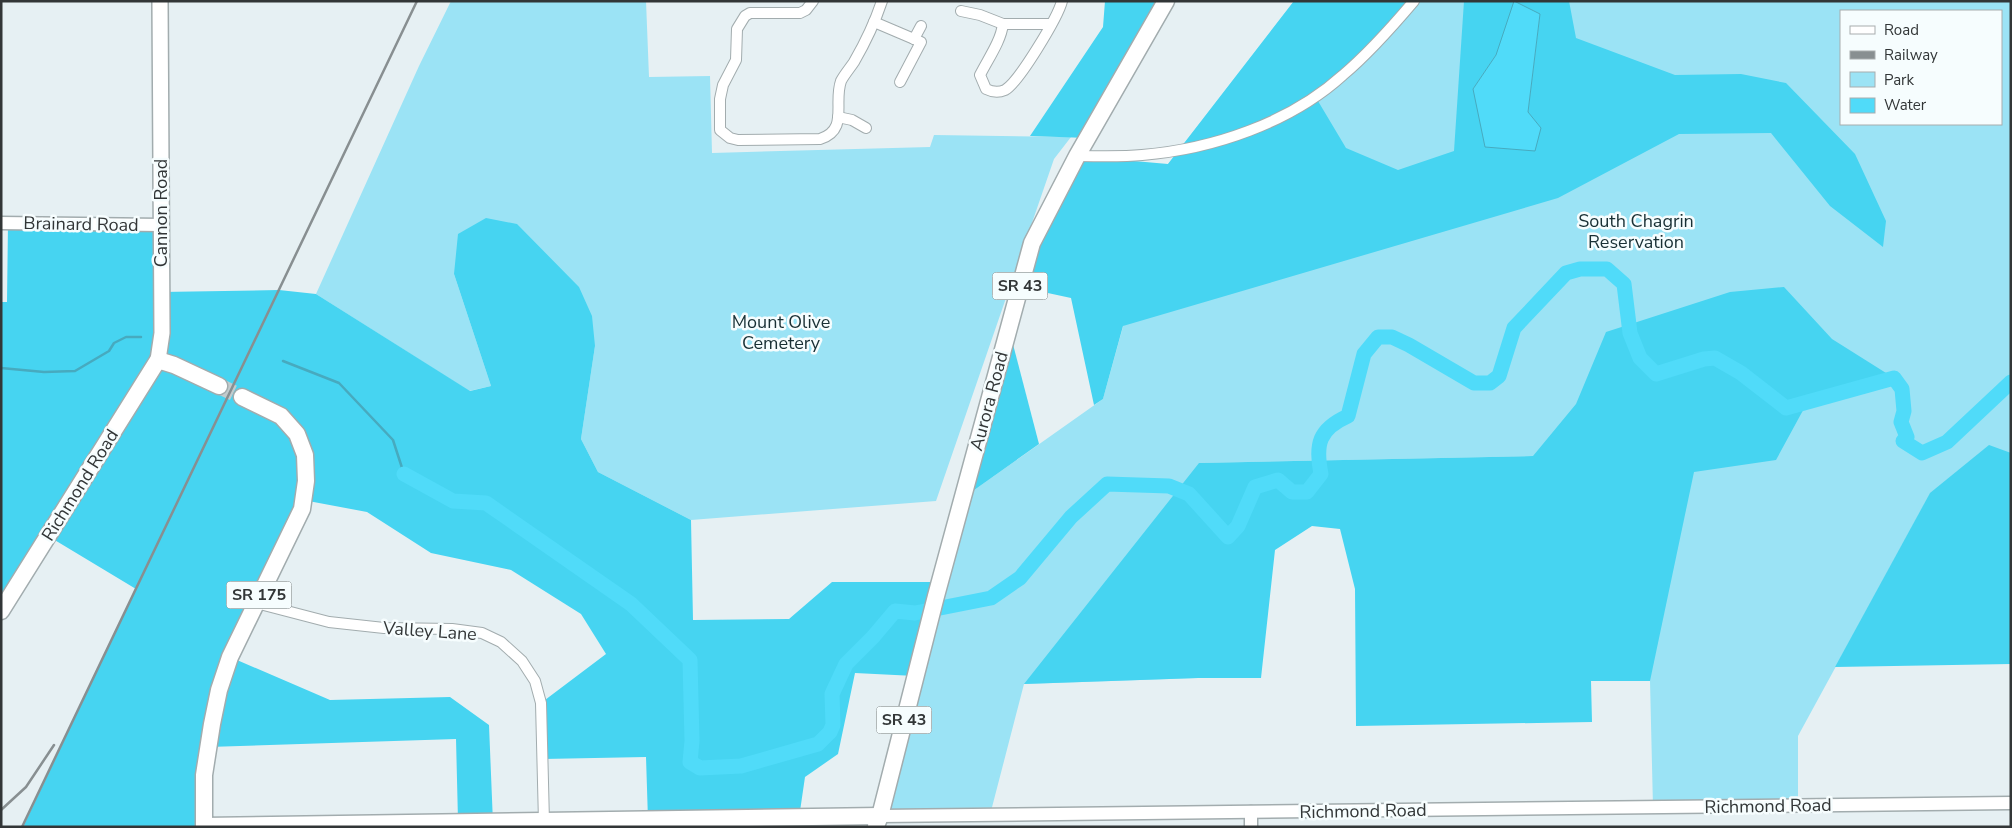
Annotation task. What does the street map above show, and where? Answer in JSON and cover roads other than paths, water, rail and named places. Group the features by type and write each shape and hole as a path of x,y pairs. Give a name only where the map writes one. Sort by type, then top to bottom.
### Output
{"main road":[{"name":"Cannon Road","path":"158,360 162,333 160,1"},
{"name":"Aurora Road","path":"878,822 936,596 1032,243 1077,156 1166,1"},
{"path":"158,360 174,365 219,386"},
{"name":"Richmond Road","path":"1,611 158,360"},
{"name":"SR 175","path":"204,826 204,775 212,724 230,657 302,509 306,480 305,455 297,434 281,416 242,397"},
{"name":"Richmond Road","path":"204,826 544,822 878,822"}],"street":[{"path":"813,1 806,10 800,13 750,13 740,22 737,29 736,60 723,85 720,98 720,130 730,138 738,140 820,139 830,136 834,131 838,117 841,81 855,60 882,1"},
{"path":"1003,24 999,40 990,53 980,75 986,89 992,92 1005,90 1017,79 1060,9 1062,1"},
{"path":"1077,156 1141,155 1196,148 1242,134 1297,109 1342,77 1375,46 1414,1"},
{"path":"961,11 980,15 1003,24 1051,24"},
{"path":"874,22 921,42 900,82"},
{"path":"914,39 921,26"},
{"path":"838,117 852,120 866,128"},
{"name":"Brainard Road","path":"1,222 161,225"},
{"name":"Valley Lane","path":"256,602 329,622 384,628 452,629 482,633 501,642 522,661 535,681 541,703 544,822"},
{"name":"Richmond Road","path":"878,822 1251,812 2011,803"},
{"path":"1251,812 1251,827"}],"water":[{"path":"1514,1 1540,14 1528,112 1541,128 1535,151 1485,147 1473,89 1496,55"}],"waterway":[{"path":"404,474 453,501 486,503 631,604 690,660 692,741 690,762 700,768 741,766 818,744 830,732 833,725 832,694 846,664 895,611 915,613 991,598 1020,578 1071,517 1107,484 1169,486 1189,494 1228,537 1238,526 1255,487 1278,480 1292,492 1307,492 1321,474 1319,463 1321,439 1331,426 1348,416 1364,354 1378,337 1392,337 1409,345 1474,383 1490,383 1499,376 1514,328 1566,273 1580,269 1607,269 1624,284 1630,333 1640,358 1656,374 1704,359 1715,358 1741,373 1786,408 1894,378 1902,389 1904,411 1901,422 1907,437 1903,441 1922,453 1947,442 2011,382"},
{"path":"1,368 44,372 75,371 109,351 114,343 126,337 141,337"},
{"path":"283,361 339,383 393,440 404,474"}],"tunnel":[{"path":"219,386 242,397"}],"railway":[{"path":"22,827 417,1"},
{"path":"1,810 26,787 54,745"}],"park label":[{"name":"South Chagrin Reservation","path":"1636,231"},
{"name":"Mount Olive Cemetery","path":"781,332"}]}
